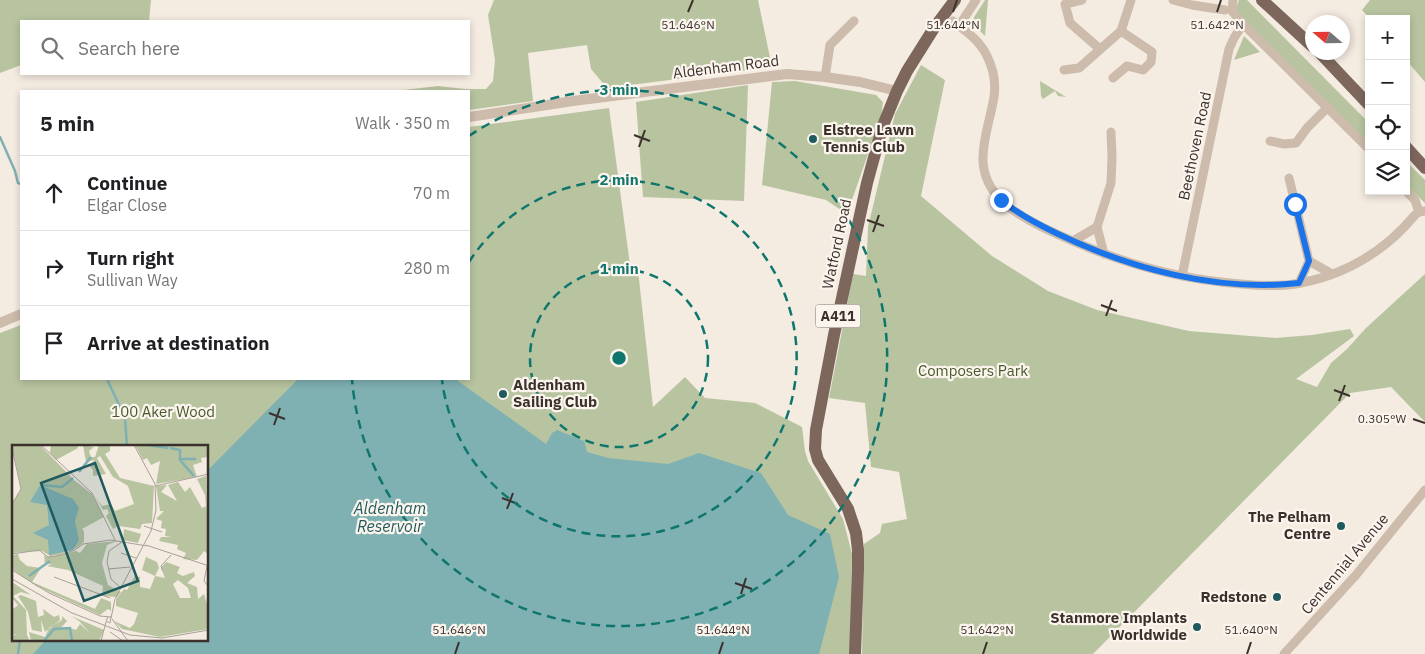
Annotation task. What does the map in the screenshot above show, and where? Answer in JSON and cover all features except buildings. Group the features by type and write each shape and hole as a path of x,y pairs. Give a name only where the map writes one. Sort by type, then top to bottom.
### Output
{"main road":[{"name":"Watford Road","path":"855,654 858,569 856,533 848,509 818,460 815,439 818,412 867,183 882,128 897,91 918,52 955,0"},
{"path":"1262,0 1305,40"},
{"path":"1326,60 1368,105"},
{"path":"1409,150 1425,168"}],"street":[{"path":"976,0 956,23 977,41 987,55 991,67 994,97 982,154 988,182 1001,200 1010,208 1072,241 1104,254 1182,276 1222,283 1250,285 1275,286 1299,283 1332,274 1360,263 1383,247 1422,212 1410,195"},
{"path":"1082,0 1065,4 1070,23 1100,49"},
{"path":"1064,70 1080,68 1121,30 1131,0"},
{"path":"1173,0 1192,2 1225,10"},
{"path":"1233,0 1232,11 1243,24 1365,145"},
{"path":"825,77 830,45 854,20"},
{"name":"Beethoven Road","path":"1182,276 1229,49 1243,24"},
{"path":"1114,78 1127,66 1143,70 1151,62 1152,52 1121,30"},
{"name":"Aldenham Road","path":"470,117 573,101 787,74 860,82 897,91"},
{"path":"1270,141 1284,144 1296,142 1307,128 1328,108"},
{"path":"1104,254 1097,227 1111,183 1111,132"},
{"path":"1289,178 1309,261 1299,283"},
{"path":"1072,241 1097,227"},
{"path":"1309,261 1332,274"},
{"path":"0,324 20,314"},
{"name":"Centennial Avenue","path":"1284,654 1352,580 1425,490"}],"green space":[{"path":"0,0 151,0 149,20 20,20 20,65 0,73"},
{"path":"494,0 758,0 772,67 607,88 591,69 587,45 528,53 533,101 470,110 470,90 404,90 438,86 486,89 493,81 495,60 488,15"},
{"path":"985,0 988,0 985,36 971,22"},
{"path":"1239,0 1247,0 1365,119 1365,143 1241,18 1236,9"},
{"path":"1370,0 1425,0 1425,82 1410,65 1410,15 1366,15 1362,10"},
{"path":"1244,36 1260,52 1234,60"},
{"name":"Composers Park","path":"921,65 945,80 921,196 992,256 1048,291 1097,310 1189,331 1275,338 1350,329 1354,336 1296,379 1317,387 1331,363 1425,274 1425,422 1391,387 1350,393 1093,654 862,654 864,544 880,533 882,524 907,519 899,472 871,467 865,403 829,398 853,274 866,276 868,227 895,114"},
{"name":"Elstree Lawn Tennis Club","path":"795,81 876,95 883,102 881,117 847,214 826,200 762,185 772,82"},
{"path":"1040,81 1066,97 1058,96 1055,91 1043,99"},
{"path":"748,85 744,201 643,197 636,102"},
{"name":"Aldenham Reservoir","path":"609,108 630,265 638,270 653,407 685,377 705,398 755,403 802,427 808,461 843,519 852,554 851,654 0,654 0,333 20,325 20,380 470,380 470,127"},
{"path":"1410,165 1425,180 1425,203 1410,189"}],"water":[{"name":"Aldenham Reservoir","path":"297,380 458,380 546,444 552,433 557,430 584,441 587,452 608,458 668,464 699,453 761,473 788,515 830,534 839,577 819,654 33,654 44,642 209,642 209,469"}],"waterway":[{"path":"0,137 15,171 18,183 20,184"},
{"path":"107,380 125,418 127,445"},
{"path":"18,654 20,642"}],"place":[{"name":"Elstree Lawn Tennis Club","path":"813,139"},
{"name":"Aldenham Sailing Club","path":"503,394"},
{"name":"The Pelham Centre","path":"1341,526"},
{"name":"Redstone","path":"1277,597"},
{"name":"Stanmore Implants Worldwide","path":"1197,627"}],"route":[{"path":"1001,200 1010,208 1038,224 1072,241 1120,260 1202,280 1275,286 1299,283 1309,261 1295,204"}],"park label":[{"name":"100 Aker Wood","path":"163,412"}]}
